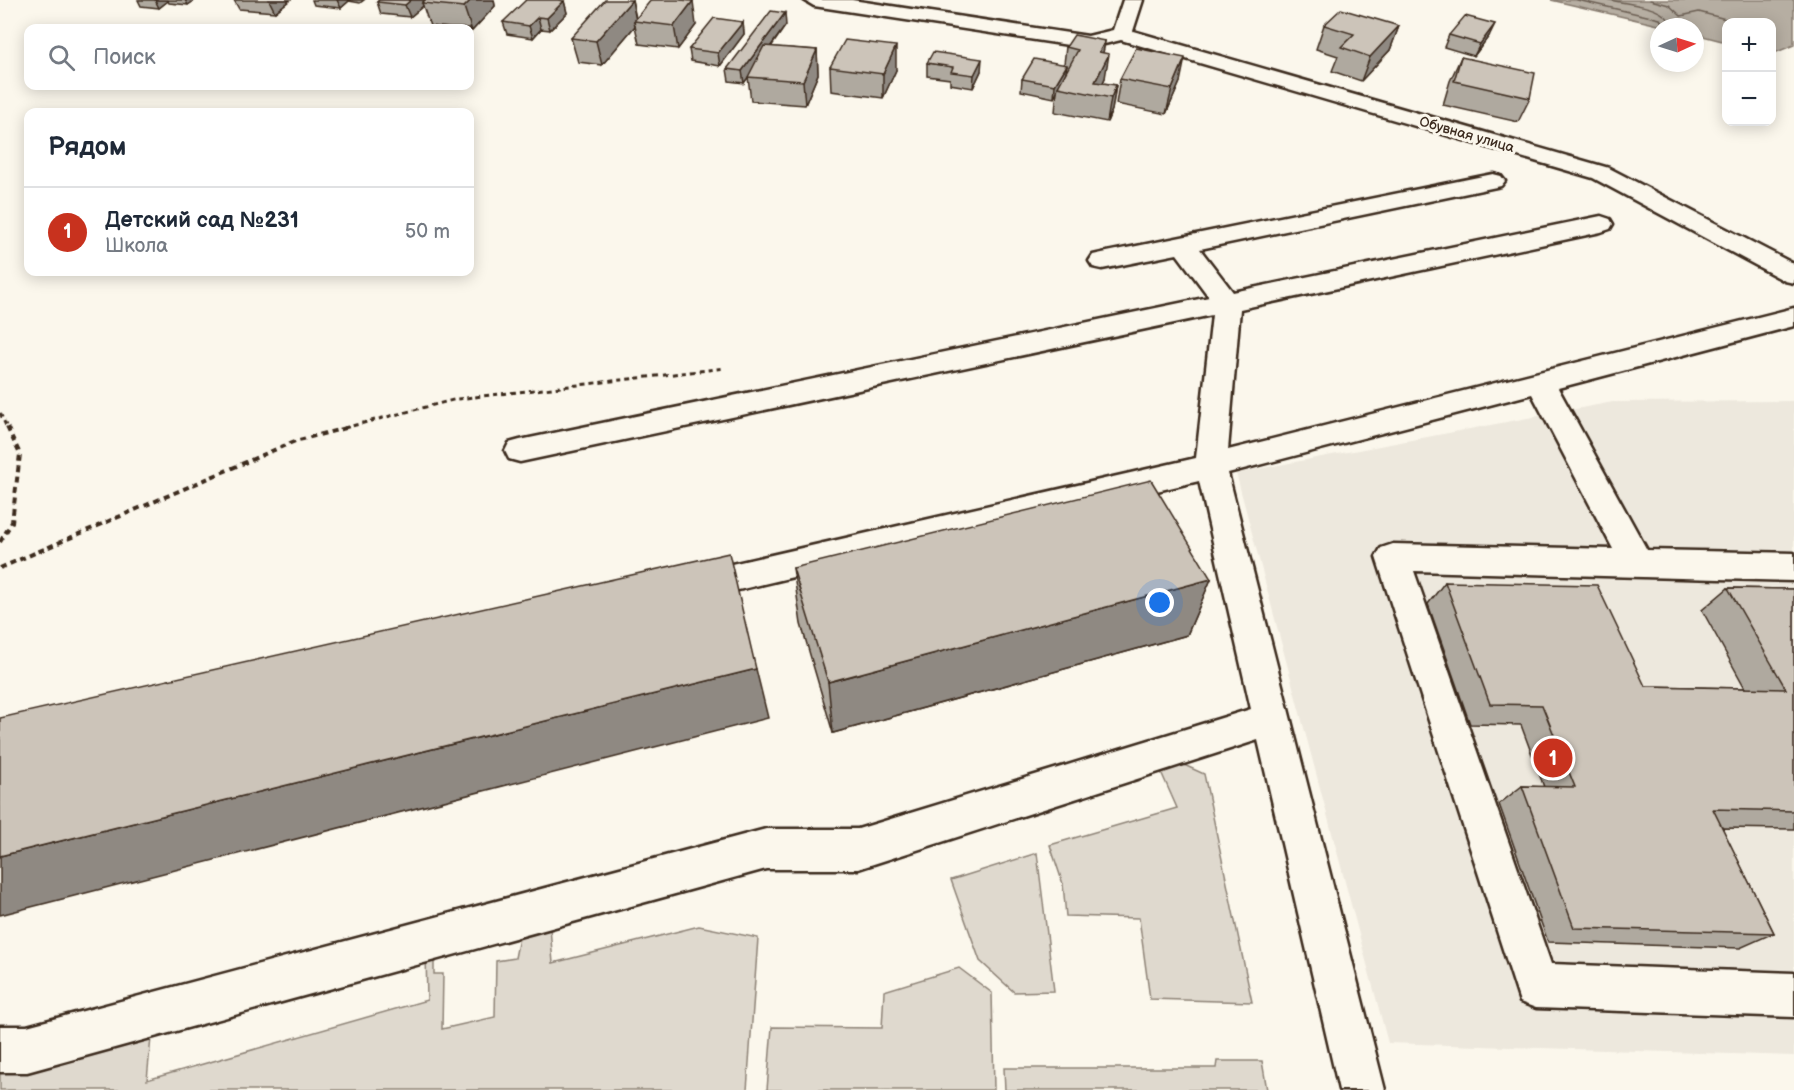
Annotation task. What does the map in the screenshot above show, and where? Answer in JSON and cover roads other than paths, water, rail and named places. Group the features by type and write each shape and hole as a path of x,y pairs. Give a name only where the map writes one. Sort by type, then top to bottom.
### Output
{"street":[{"name":"Обувная улица","path":"814,0 1088,42 1122,34 1601,173 1794,275"},
{"path":"1122,34 1133,0"},
{"path":"1102,261 1493,181"},
{"path":"520,451 1601,224"},
{"path":"1183,244 1227,303 1211,466 1362,1090"},
{"path":"664,594 1211,466 1539,380 1794,317"},
{"path":"1539,380 1637,562"},
{"path":"1794,567 1393,557 1536,986 1794,995"},
{"path":"0,1048 27,1049 766,849 858,849 1272,719"}],"water":[{"path":"1551,0 1794,0 1794,45 1776,52 1776,18 1722,18 1722,41 1704,36 1704,18 1650,18 1650,23"}],"place":[{"name":"Детский сад №231","path":"1553,758"}]}
